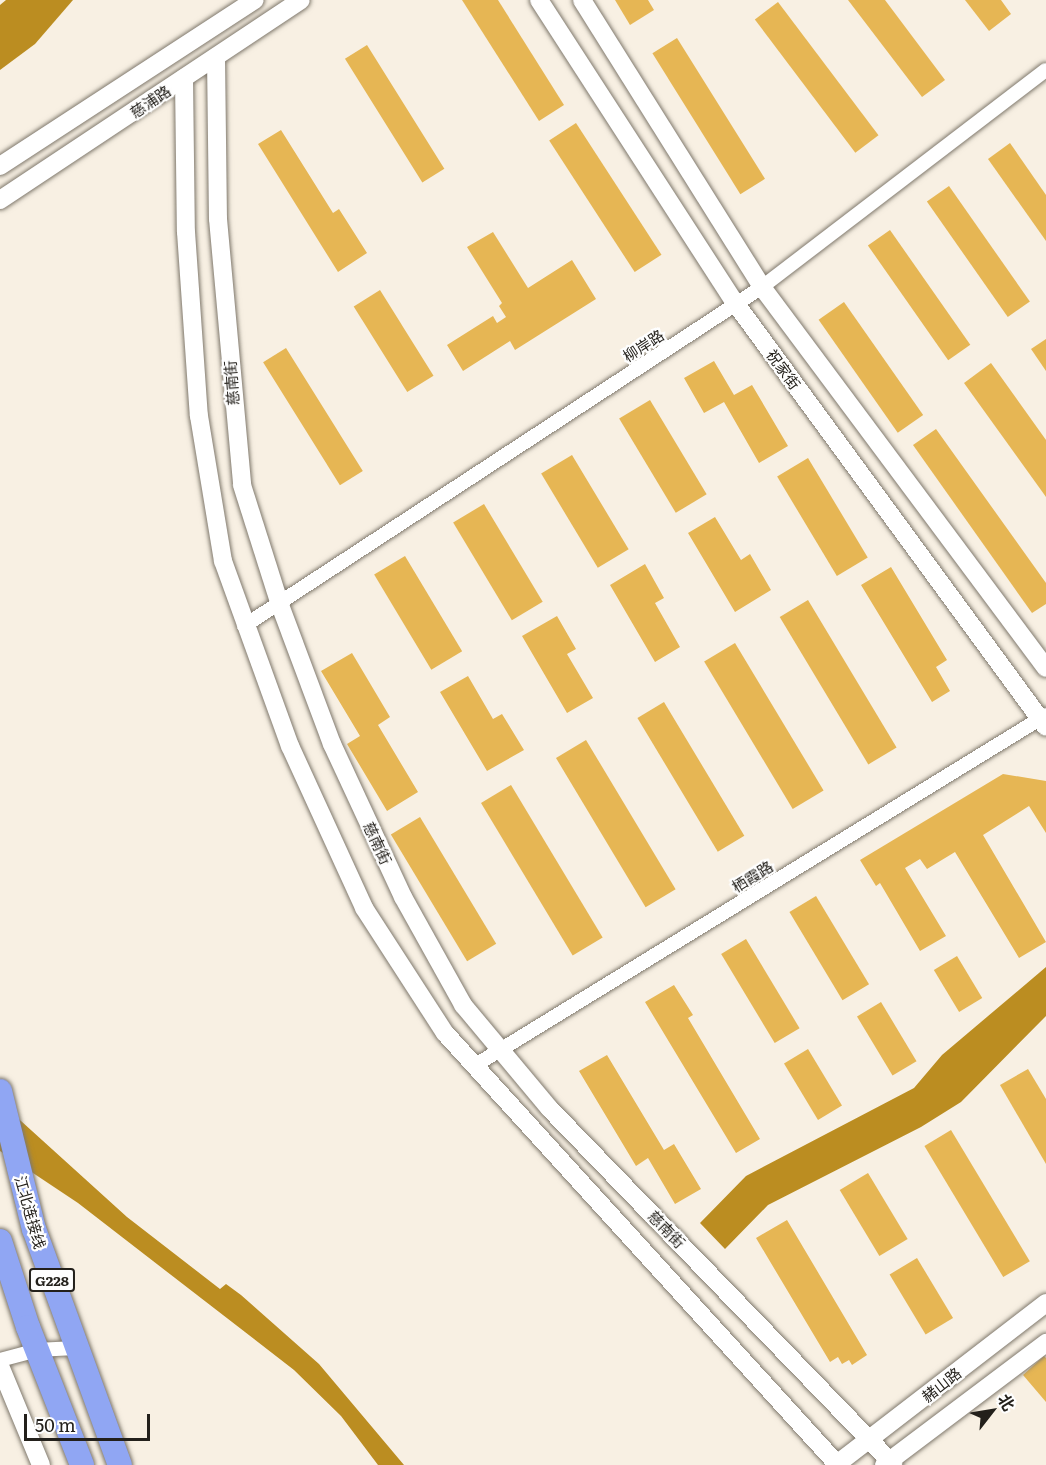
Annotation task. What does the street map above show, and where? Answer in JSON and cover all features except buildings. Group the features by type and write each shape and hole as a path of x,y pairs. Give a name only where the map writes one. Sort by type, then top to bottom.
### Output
{"highway":[{"name":"江北连接线","path":"0,1091 34,1229 75,1348 120,1465"},
{"name":"G228","path":"0,1241 37,1350 82,1465"}],"street":[{"name":"慈浦路","path":"0,166 255,0"},
{"name":"慈浦路","path":"0,200 301,0"},
{"name":"祝家街","path":"539,0 736,304 1044,720"},
{"path":"582,0 762,287 1046,668"},
{"name":"慈南街","path":"216,57 218,219 234,422 242,485 280,605 332,744 403,897 463,1005 549,1108 869,1439 889,1464"},
{"name":"柳岸路","path":"244,626 280,605 762,287 1046,70"},
{"path":"184,78 186,232 199,416 223,561 244,626 290,746 364,908 445,1034 837,1465"},
{"name":"栖霞路","path":"474,1066 1044,720"},
{"name":"赭山路","path":"837,1465 1046,1303"},
{"name":"赭山路","path":"889,1464 1046,1343"},
{"path":"0,1360 37,1350 75,1348"},
{"path":"0,1366 41,1465"}],"shaded area":[{"path":"6,0 73,0 35,44 0,70 0,5"},
{"path":"1046,967 1046,1016 961,1102 921,1127 768,1205 725,1249 700,1223 746,1176 914,1088 942,1055"},
{"path":"0,1102 127,1217 220,1289 226,1284 241,1295 319,1364 404,1465 378,1465 341,1416 294,1370 78,1203 0,1151"}]}
